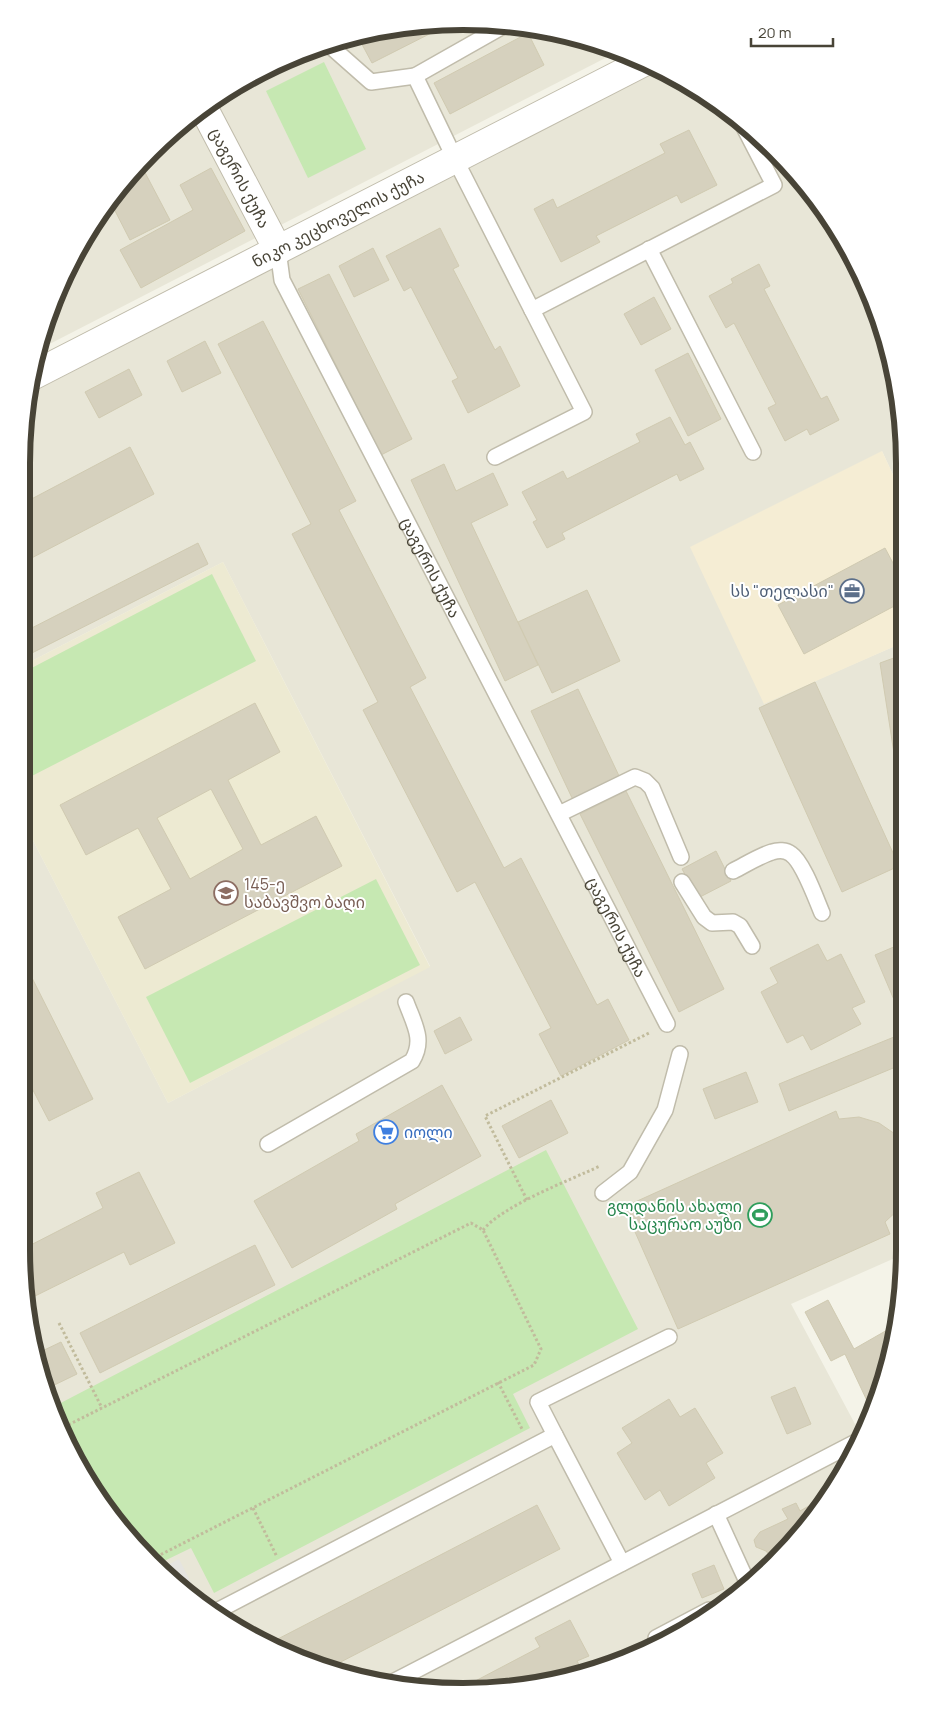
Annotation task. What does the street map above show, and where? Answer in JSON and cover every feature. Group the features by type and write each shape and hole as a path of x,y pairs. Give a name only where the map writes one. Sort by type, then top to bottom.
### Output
{"street":[{"name":"ნიკო კეცხოველის ქუჩა","path":"40,372 636,66"},
{"name":"ცაგერის ქუჩა","path":"207,114 278,250"}],"lane":[{"path":"335,50 372,82 415,76 493,31"},
{"path":"415,76 455,159 584,412 495,457"},
{"path":"532,310 774,186 750,139"},
{"path":"649,249 753,452"},
{"name":"ცაგერის ქუჩა","path":"278,250 282,280 667,1024"},
{"path":"558,814 635,778 645,781 652,788 681,857"},
{"path":"733,871 772,852 783,851 791,853 806,877 822,913"},
{"path":"682,882 704,917 712,923 733,922 740,926 752,946"},
{"path":"268,1144 412,1061 418,1053 420,1040 406,1002"},
{"path":"603,1193 630,1172 665,1110 680,1054"},
{"path":"622,1563 538,1402 669,1337"},
{"path":"221,1609 555,1436"},
{"path":"400,1678 849,1446"},
{"path":"716,1514 745,1578"}],"path":[{"path":"528,1200 485,1116 651,1032 654,1041"},
{"path":"483,1230 489,1222 528,1200 601,1166"},
{"path":"67,1425 471,1223 483,1230 541,1349 534,1365 157,1556"},
{"path":"59,1323 102,1408"},
{"path":"498,1382 531,1448"},
{"path":"253,1508 286,1576"}],"shaded area":[{"path":"463,30 520,34 547,38 610,56 47,346 63,297 75,271 88,246 119,199 157,157 199,119 222,103 271,75 297,63 351,45 379,38 435,31"},
{"path":"653,74 680,88 727,119 769,157 807,199 823,222 851,271 873,324 888,379 895,435 896,481 882,451 764,703 896,646 896,1258 791,1304 855,1424 861,1421 838,1467 823,1491 789,1535 727,1594 704,1610 655,1638 629,1650 575,1668 547,1675 491,1682 463,1683 406,1679 379,1675 324,1660 297,1650 246,1625 199,1594 178,1576 119,1514 103,1491 75,1442 63,1416 45,1362 38,1334 31,1278 30,835 168,1103 430,966 223,562 30,662 30,463 36,390"},
{"path":"882,451 896,481 896,646 764,704 690,547"},
{"name":"145-ე საბავშვო ბაღი","path":"223,562 430,967 168,1103 30,835 30,662"},
{"path":"179,1559 195,1591 178,1576 167,1565"}],"green space":[{"path":"324,62 366,149 308,178 266,91"},
{"path":"212,574 256,661 30,777 30,669"},
{"path":"376,879 420,965 190,1083 146,997"},
{"path":"546,1150 638,1329 513,1394 530,1428 214,1593 191,1548 163,1562 119,1514 88,1466 59,1404"}],"building":[{"path":"435,31 372,63 361,42 379,38"},
{"path":"525,35 529,35 544,65 450,114 434,83"},
{"path":"689,130 717,185 681,203 677,195 596,236 600,242 561,262 534,209 553,199 557,208 665,153 660,144"},
{"path":"211,168 245,231 141,288 120,250 193,210 180,185"},
{"path":"144,171 170,220 130,240 113,207"},
{"path":"440,228 459,266 453,269 495,350 500,346 520,386 468,413 452,381 458,378 411,287 404,291 386,256"},
{"path":"373,248 389,280 354,297 339,266"},
{"path":"759,264 770,286 764,289 821,399 827,396 839,420 810,435 807,429 785,441 768,408 776,404 734,323 726,328 709,296 733,283 731,279"},
{"path":"329,274 412,439 381,455 298,289"},
{"path":"654,297 671,329 641,345 624,314"},
{"path":"263,321 356,501 339,510 426,678 410,687 504,868 521,858 597,1005 608,999 629,1040 561,1076 539,1034 551,1028 475,882 457,892 363,710 378,702 292,534 311,524 218,344"},
{"path":"205,341 221,373 182,392 167,361"},
{"path":"688,353 721,419 688,436 655,370"},
{"path":"129,369 142,395 99,418 85,392"},
{"path":"670,417 685,445 690,442 704,469 680,481 677,474 562,533 565,539 547,548 533,522 537,520 522,492 563,471 567,479 640,442 636,434"},
{"path":"130,447 154,494 30,559 30,500"},
{"path":"444,464 456,491 493,473 508,505 471,523 538,665 505,681 411,480"},
{"path":"198,543 208,564 30,654 30,629"},
{"name":"სს \"თელასი\"","path":"885,548 896,569 896,605 804,654 778,605"},
{"path":"587,590 620,661 552,693 518,622"},
{"path":"896,657 896,766 880,663"},
{"path":"815,682 896,859 896,867 842,892 759,708"},
{"path":"578,689 620,778 573,800 531,711"},
{"path":"255,703 280,752 228,780 261,845 316,816 342,866 145,969 118,917 171,889 138,828 86,855 60,805","holes":["211,789 243,849 190,879 157,818"]},
{"path":"626,791 724,989 679,1012 580,814"},
{"path":"716,851 731,881 698,898 682,869"},
{"path":"818,944 827,961 841,954 865,1002 852,1008 861,1024 811,1050 803,1035 787,1043 761,992 778,983 770,968"},
{"path":"896,946 896,1004 875,955"},
{"path":"30,974 93,1099 49,1121 30,1084"},
{"path":"460,1017 472,1040 445,1054 434,1031"},
{"path":"894,1037 896,1042 896,1067 789,1111 779,1084"},
{"path":"746,1072 758,1102 715,1119 703,1089"},
{"path":"442,1085 481,1156 395,1204 397,1209 292,1268 254,1201 359,1141 356,1134"},
{"path":"551,1100 568,1133 519,1158 502,1126"},
{"name":"გლდანის ახალი საცურაო აუზი","path":"836,1111 839,1119 859,1117 879,1123 896,1136 896,1212 885,1222 890,1234 678,1329 624,1207"},
{"path":"139,1172 175,1243 130,1265 124,1252 33,1297 30,1245 103,1208 96,1193"},
{"path":"255,1245 275,1285 100,1373 80,1333"},
{"path":"828,1300 854,1349 889,1329 881,1362 868,1403 845,1354 831,1361 805,1312"},
{"path":"61,1342 77,1374 52,1386 42,1351"},
{"path":"795,1387 811,1424 787,1434 771,1397"},
{"path":"669,1399 680,1417 695,1408 723,1453 706,1463 715,1478 669,1506 660,1490 645,1500 617,1453 632,1443 622,1428"},
{"path":"796,1503 800,1511 815,1503 769,1555 766,1551 756,1547 754,1540 760,1532 788,1519 782,1509"},
{"path":"537,1505 560,1549 337,1664 276,1640"},
{"path":"714,1565 724,1589 702,1598 692,1574"},
{"path":"570,1620 589,1656 577,1661 580,1667 547,1675 472,1683 540,1647 535,1638"}],"place":[{"name":"სს \"თელასი\"","path":"852,591"},
{"name":"145-ე საბავშვო ბაღი","path":"226,893"},
{"name":"იოლი","path":"386,1132"},
{"name":"გლდანის ახალი საცურაო აუზი","path":"760,1215"}]}
